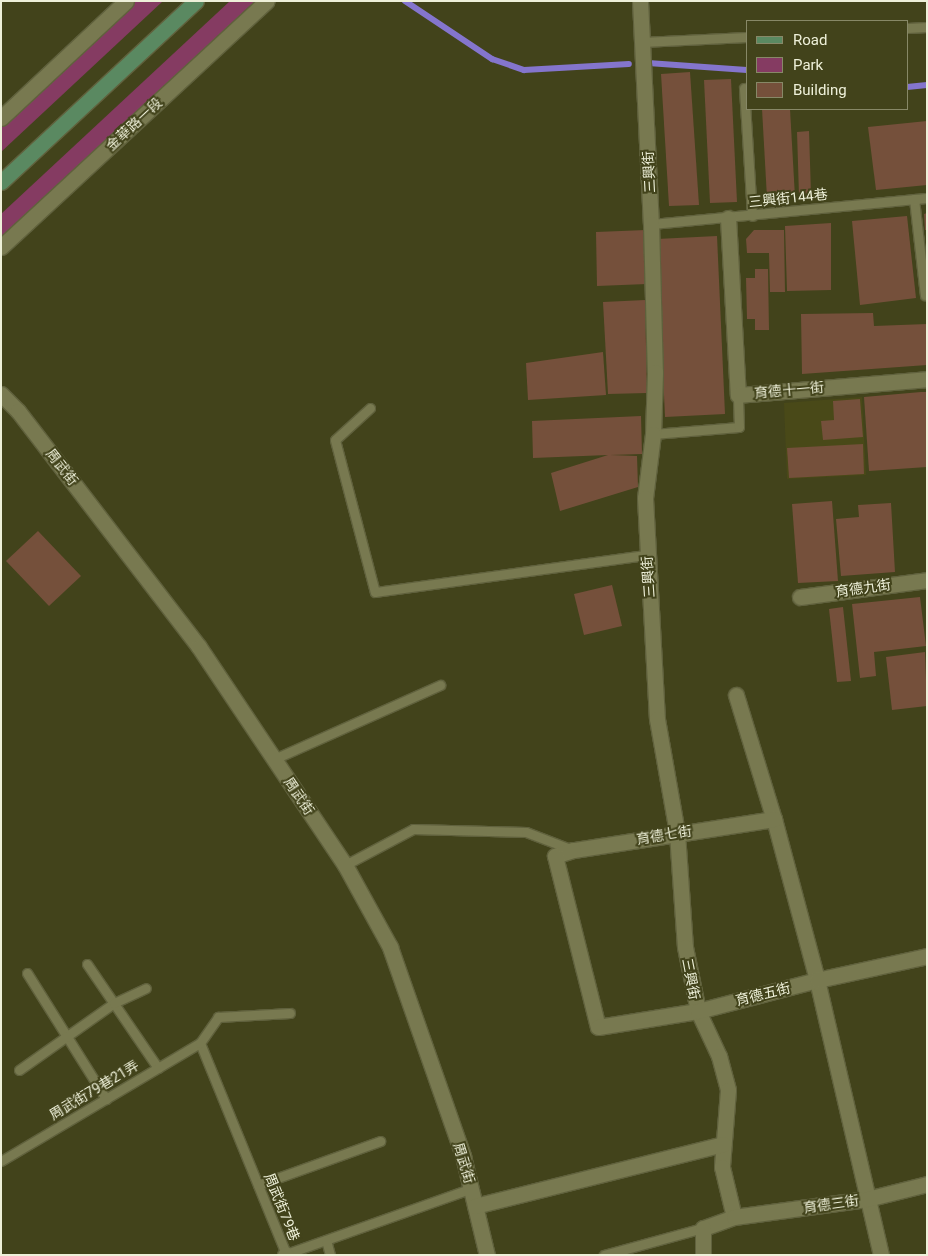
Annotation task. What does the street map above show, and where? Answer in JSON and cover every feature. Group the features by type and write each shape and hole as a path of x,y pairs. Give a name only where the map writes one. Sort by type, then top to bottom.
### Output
{"street":[{"path":"1,118 126,1"},
{"path":"1,182 196,1"},
{"name":"金華路一段","path":"1,247 267,1"},
{"name":"三興街","path":"640,1 651,224 654,372 653,434 645,498 646,555 658,719 677,833 685,947 698,1010 719,1056 728,1090 722,1166 734,1217"},
{"name":"育德十一街","path":"728,218 738,395 927,379"},
{"name":"周武街","path":"1,394 18,411 199,647 346,865 390,947 460,1147 472,1188 487,1255"},
{"name":"育德九街","path":"800,597 927,580"},
{"path":"736,695 774,818 816,980 881,1255"},
{"name":"育德七街","path":"598,1027 555,856 573,850 774,818"},
{"name":"育德五街","path":"598,1027 698,1010 816,980 927,956"},
{"path":"475,1206 723,1144"},
{"name":"育德三街","path":"734,1217 867,1199 927,1184"},
{"path":"703,1255 703,1228 734,1217"}],"lane":[{"path":"908,28 927,27"},
{"path":"642,42 746,36"},
{"path":"744,88 752,216"},
{"name":"三興街144巷","path":"651,224 752,216 927,198"},
{"path":"914,199 925,295"},
{"path":"653,434 739,427 738,395"},
{"path":"370,408 335,440 374,592 646,555"},
{"path":"274,759 440,686"},
{"path":"346,865 413,830 526,832 573,850"},
{"path":"87,964 158,1068"},
{"path":"27,973 106,1099"},
{"path":"18,1070 114,1003 146,988"},
{"path":"200,1043 218,1017 290,1013"},
{"name":"周武街79巷","path":"200,1043 286,1254 472,1188"},
{"name":"周武街79巷21弄","path":"1,1161 200,1043"},
{"path":"258,1185 380,1142"},
{"path":"604,1255 703,1228"},
{"path":"326,1240 330,1255"}],"shaded area":[{"path":"862,397 866,475 787,479 784,403"}],"green space":[{"path":"136,1 163,1 1,152 1,126"},
{"path":"230,1 255,1 1,239 1,214"}],"building":[{"path":"690,72 699,205 669,206 661,74"},
{"path":"731,79 737,202 710,203 704,80"},
{"path":"762,110 790,110 795,197 767,198"},
{"path":"927,121 927,185 876,190 868,127"},
{"path":"809,131 811,195 799,196 797,132"},
{"path":"927,213 927,230 925,230 924,214"},
{"path":"907,216 916,298 860,305 852,221"},
{"path":"831,223 831,290 787,291 785,226"},
{"path":"646,230 647,284 597,286 596,232"},
{"path":"754,230 784,230 785,292 770,292 769,253 747,253 746,239"},
{"path":"717,236 725,414 665,417 657,239"},
{"path":"755,269 768,269 769,330 755,330 755,319 747,319 746,278 755,278"},
{"path":"645,300 647,393 608,394 603,302"},
{"path":"873,313 874,326 927,324 927,365 802,374 801,314"},
{"path":"603,352 606,395 528,400 526,363"},
{"path":"927,392 927,467 869,471 864,397"},
{"path":"860,399 863,437 823,440 821,421 834,420 833,401"},
{"path":"641,416 642,454 610,455 637,456 638,487 560,511 551,473 608,455 533,458 532,421"},
{"path":"863,444 864,474 789,478 787,448"},
{"path":"832,501 838,581 798,583 792,504"},
{"path":"891,503 895,572 841,576 836,519 859,517 858,505"},
{"path":"38,531 81,576 49,606 6,561"},
{"path":"612,585 622,626 584,635 574,594"},
{"path":"920,597 926,646 874,652 876,676 860,678 852,604"},
{"path":"843,607 851,681 837,682 829,609"},
{"path":"925,652 927,706 892,710 886,657"}],"waterway":[{"path":"405,1 492,59 524,70 629,64"},
{"path":"648,63 746,70"},
{"path":"908,87 927,85"}]}
